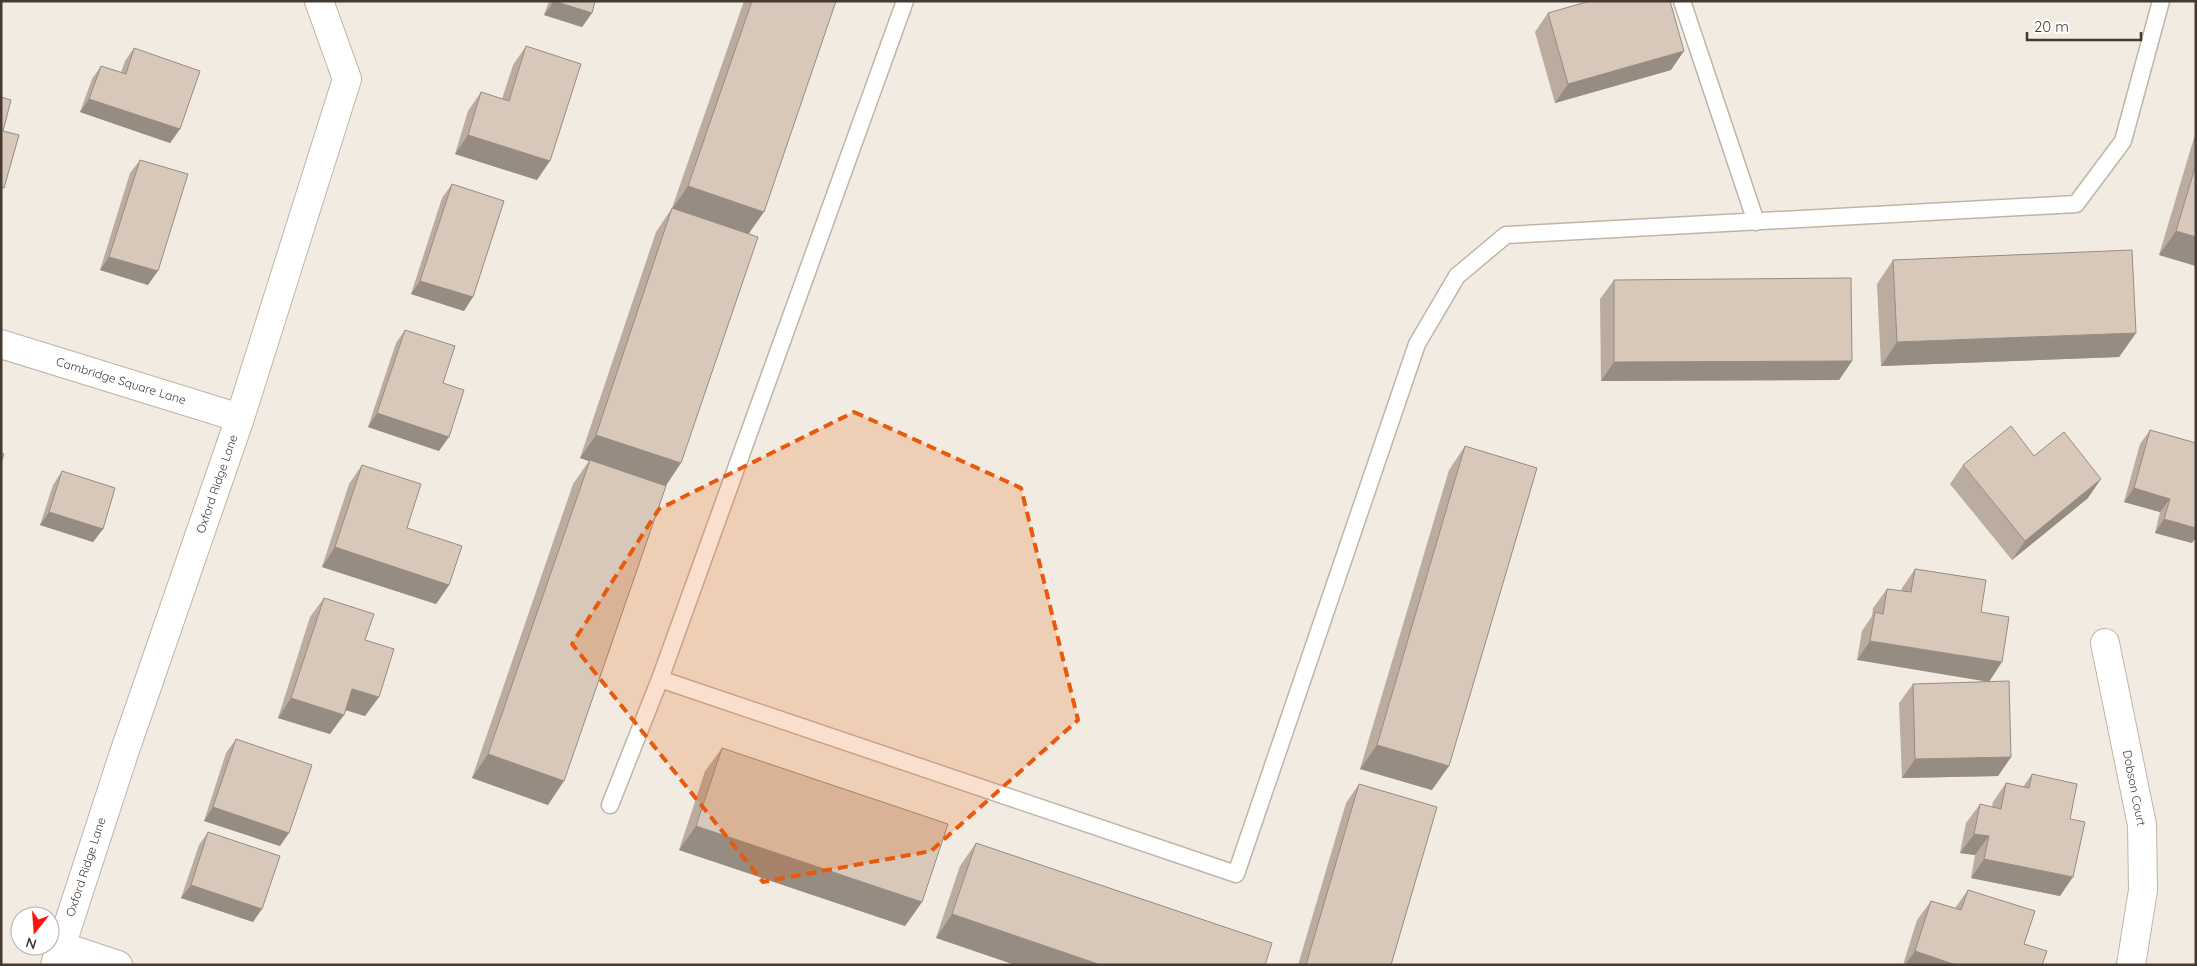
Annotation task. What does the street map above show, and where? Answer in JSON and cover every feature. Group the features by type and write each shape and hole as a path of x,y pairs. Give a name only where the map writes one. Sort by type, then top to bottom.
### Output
{"street":[{"name":"Oxford Ridge Lane","path":"60,949 127,743 240,418 347,79 319,1"},
{"name":"Cambridge Square Lane","path":"1,344 240,418"},
{"name":"Dobson Court","path":"2104,643 2142,824 2142,890 2131,965"},
{"path":"60,955 118,965"}],"lane":[{"path":"610,805 660,679 905,1"},
{"path":"1682,1 1756,222"},
{"path":"660,679 1236,874 1417,344 1457,276 1506,235 2076,204 2123,141 2161,1"}],"highlighted area":[{"path":"854,412 1021,488 1078,720 931,851 763,882 572,644 659,509"}],"building":[{"path":"554,1 595,1 592,13"},
{"path":"752,1 836,1 764,212 688,186"},
{"path":"1590,1 1670,1 1684,51 1568,84 1548,13"},
{"path":"526,46 581,64 550,161 468,135 481,92 509,101"},
{"path":"134,48 200,71 180,129 89,99 101,66 126,74"},
{"path":"1,97 11,100 3,131 19,135 4,188 1,187"},
{"path":"140,160 188,174 158,271 109,257"},
{"path":"2196,164 2196,237 2176,231"},
{"path":"452,184 504,201 473,297 420,281"},
{"path":"672,208 758,237 681,463 596,435"},
{"path":"2132,250 2136,333 1897,342 1893,260"},
{"path":"1851,278 1852,361 1614,362 1614,280"},
{"path":"405,330 455,346 443,383 464,390 449,437 377,413"},
{"path":"2011,426 2034,456 2064,432 2101,479 2025,541 1963,465"},
{"path":"2150,430 2196,443 2196,528 2164,519 2170,499 2134,488"},
{"path":"1465,446 1537,468 1449,766 1377,745"},
{"path":"590,460 666,486 564,781 488,754"},
{"path":"362,465 421,484 407,528 462,546 449,585 335,547"},
{"path":"62,471 115,488 103,529 49,512"},
{"path":"1915,569 1986,580 1981,612 2009,617 2002,662 1870,641 1875,612 1883,614 1887,589 1911,592"},
{"path":"324,598 374,614 365,640 394,649 379,697 352,689 344,715 291,698"},
{"path":"2009,681 2011,757 1915,759 1913,684"},
{"path":"236,739 312,765 289,833 213,807"},
{"path":"722,748 948,824 922,902 696,826"},
{"path":"2032,774 2077,784 2070,819 2085,822 2073,877 1984,859 1989,836 1974,834 1980,804 2001,809 2006,783 2029,788"},
{"path":"1359,784 1437,807 1391,965 1306,965"},
{"path":"208,832 280,856 262,909 191,885"},
{"path":"976,843 1272,943 1265,965 1101,965 952,914"},
{"path":"1968,890 2035,911 2024,944 2047,951 2042,965 1956,965 1915,951 1931,901 1961,910"}]}
